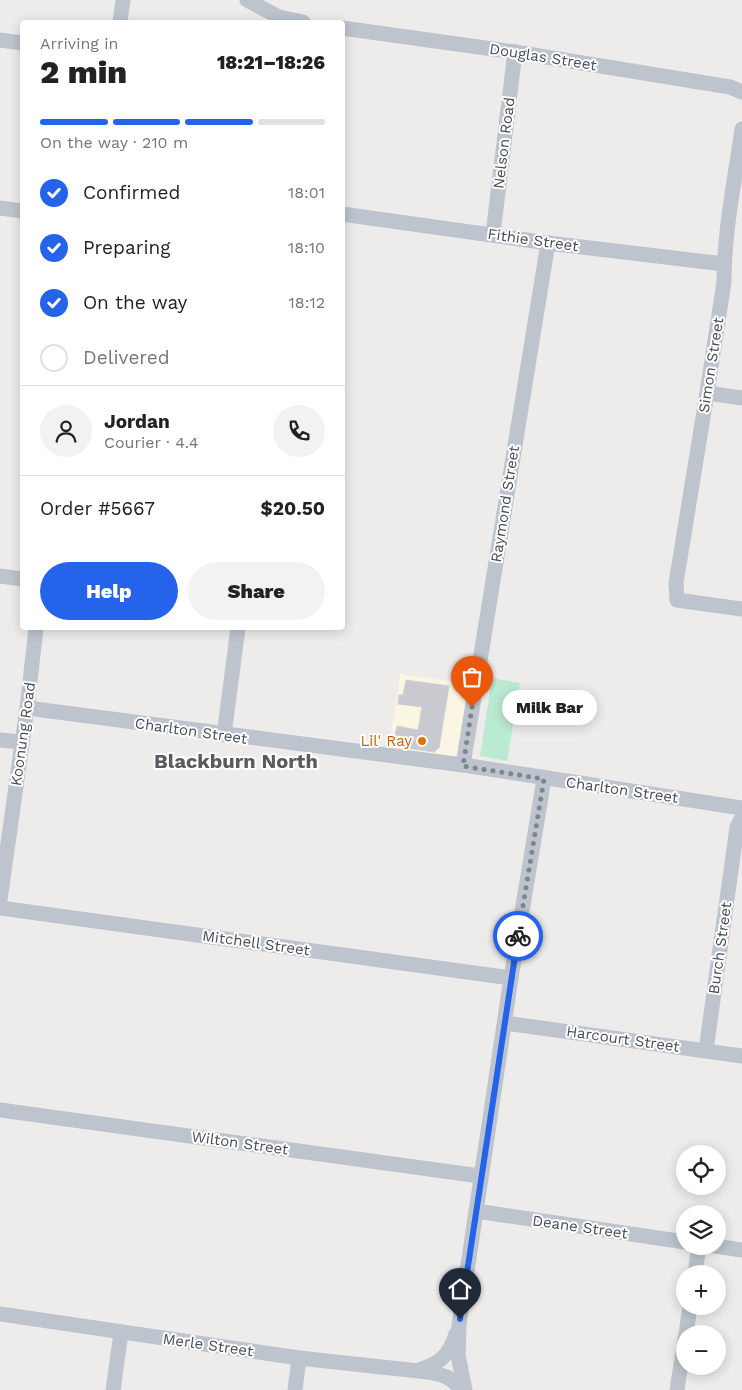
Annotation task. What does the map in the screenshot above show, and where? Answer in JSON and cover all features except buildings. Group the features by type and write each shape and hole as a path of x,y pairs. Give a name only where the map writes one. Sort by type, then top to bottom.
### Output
{"street":[{"path":"120,20 123,0"},
{"path":"247,0 279,17 293,20"},
{"name":"Douglas Street","path":"345,28 515,52 730,87 742,92"},
{"path":"0,40 20,43"},
{"name":"Nelson Road","path":"493,234 515,52"},
{"name":"Simon Street","path":"742,129 735,230 724,264 724,282 708,393 676,584 677,600 742,610"},
{"path":"0,208 20,211"},
{"name":"Fithie Street","path":"345,214 548,243 724,264"},
{"name":"Raymond Street","path":"463,766 548,243"},
{"path":"708,393 742,398"},
{"path":"0,576 20,579"},
{"name":"Koonung Road","path":"0,900 27,708 36,630"},
{"path":"224,735 238,630"},
{"name":"Charlton Street","path":"27,708 463,766 742,808"},
{"path":"0,740 22,742"},
{"path":"463,1390 458,1355 459,1326 480,1176 544,779"},
{"name":"Burch Street","path":"706,1050 737,827 742,818"},
{"name":"Mitchell Street","path":"0,908 511,978"},
{"name":"Harcourt Street","path":"504,1023 742,1056"},
{"name":"Wilton Street","path":"0,1110 480,1176"},
{"name":"Deane Street","path":"476,1211 676,1241"},
{"path":"726,1248 742,1250"},
{"name":"Merle Street","path":"0,1314 299,1358 417,1370 442,1375 454,1380 463,1390"},
{"name":"Merle Street","path":"417,1370 435,1364 447,1353 454,1341 459,1326"},
{"path":"113,1390 121,1333"},
{"path":"295,1390 299,1358"},
{"path":"677,1390 679,1375"}],"shaded area":[{"path":"400,674 469,684 458,757 389,747"}],"green space":[{"path":"492,678 520,683 507,761 480,756"}],"way so far":[{"path":"472,707 463,766 544,779 518,936"}],"place":[{"name":"Milk Bar","path":"472,707"},
{"name":"Lil' Ray","path":"422,741"}],"district":[{"name":"Blackburn North","path":"236,761"}],"route":[{"path":"460,1319 480,1176 518,936"}]}
